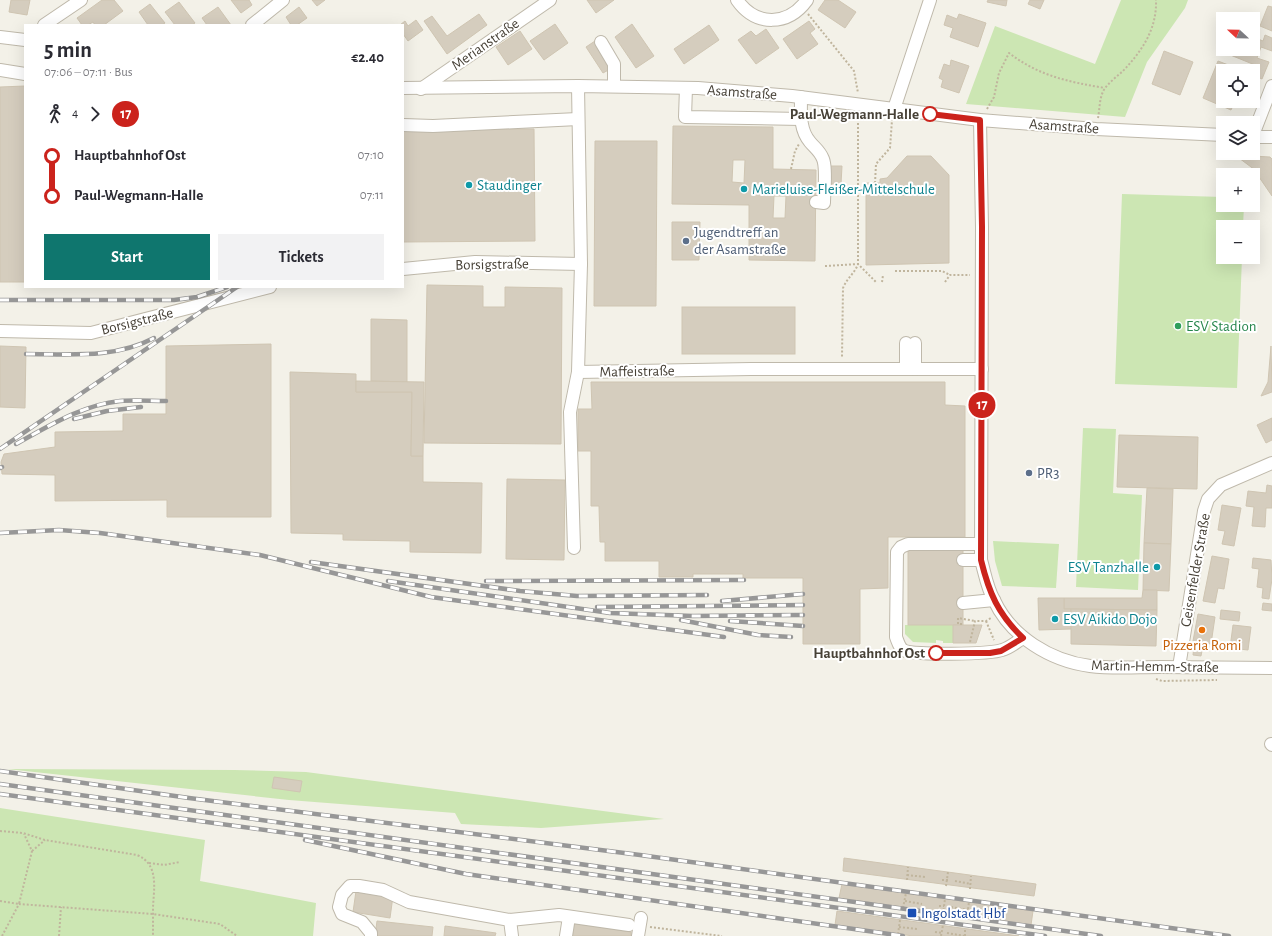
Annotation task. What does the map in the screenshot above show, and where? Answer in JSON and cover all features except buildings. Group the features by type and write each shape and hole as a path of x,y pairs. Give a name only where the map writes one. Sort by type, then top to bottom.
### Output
{"street":[{"path":"45,24 81,0"},
{"path":"253,24 283,0"},
{"name":"Merianstraße","path":"421,89 550,0"},
{"path":"737,0 752,15 768,20 781,20 804,4"},
{"path":"894,109 930,0"},
{"path":"0,37 24,39"},
{"path":"601,42 614,64 614,86"},
{"path":"0,70 24,74"},
{"name":"Asamstraße","path":"404,88 578,86 686,88 801,97 980,120 1096,129 1216,136"},
{"name":"Maffeistraße","path":"578,86 581,264 578,372 842,368 982,369"},
{"path":"1260,118 1272,86"},
{"path":"686,88 685,116 801,119"},
{"path":"801,97 801,119 805,134 809,141 819,151 824,161 824,203 816,202"},
{"path":"404,125 433,126 578,119"},
{"name":"Martin-Hemm-Straße","path":"980,120 982,276 981,560 987,584 994,600 1002,615 1023,638 1038,648 1063,660 1089,666 1272,668"},
{"path":"1260,136 1272,137"},
{"name":"Borsigstraße","path":"404,269 475,262 581,264"},
{"name":"Borsigstraße","path":"0,331 91,332 266,288"},
{"path":"910,343 910,368"},
{"path":"574,548 570,412 578,372"},
{"name":"Geisenfelder Straße","path":"1179,668 1204,511 1208,499 1221,485 1272,463"},
{"path":"981,544 908,544 901,547 897,552 896,637 898,644 903,650 918,653 990,653 1002,650 1023,638"},
{"path":"963,560 981,560"},
{"path":"963,603 994,600"},
{"path":"371,936 371,933 362,922 342,914 339,907 342,895 350,886 383,890 409,902 510,920 559,915 637,926"},
{"path":"566,936 569,917"},
{"path":"510,920 512,936"}],"path":[{"path":"1096,129 1100,98 1105,88 1136,57 1145,44 1153,24 1156,0"},
{"path":"804,4 854,71 858,90"},
{"path":"988,109 994,97 999,73 1009,53 1023,64 1043,74 1105,88"},
{"path":"875,183 876,164 890,148 890,128 894,109"},
{"path":"842,368 843,288 846,281 856,270 858,264 858,113"},
{"path":"791,170 795,151 805,134"},
{"path":"825,266 858,264 876,282"},
{"path":"895,271 942,271 950,275 982,276"},
{"path":"882,282 883,275"},
{"path":"945,282 950,275"},
{"path":"962,624 958,624 958,618 986,621 995,644"},
{"path":"970,643 975,621"},
{"path":"0,831 23,833 45,840 137,855 144,858 152,868 155,888 153,936"},
{"path":"23,833 32,851"},
{"path":"2,936 19,904 32,851 45,840"},
{"path":"149,864 164,865 180,862"},
{"path":"907,880 908,867"},
{"path":"946,886 948,872"},
{"path":"907,875 925,877"},
{"path":"970,889 971,876"},
{"path":"942,880 948,880"},
{"path":"954,881 971,884"},
{"path":"904,908 906,893"},
{"path":"943,914 945,899"},
{"path":"0,901 19,904 154,914 220,924 237,936"},
{"path":"904,901 922,904"},
{"path":"967,917 969,902"},
{"path":"939,906 944,906"},
{"path":"59,936 61,907"},
{"path":"951,907 968,910"},
{"path":"898,934 900,920"},
{"path":"941,936 943,925"},
{"path":"637,926 722,936"},
{"path":"899,927 918,929"},
{"path":"947,933 964,936 965,929"},
{"path":"935,932 942,932"}],"green space":[{"path":"1121,0 1188,0 1185,8 1147,62 1125,117 966,104 995,26 1095,64"},
{"name":"ESV Stadion","path":"1122,194 1216,197 1216,212 1244,212 1243,220 1216,220 1216,264 1242,264 1237,388 1115,384"},
{"path":"1083,428 1116,429 1113,493 1142,495 1138,590 1076,587"},
{"path":"993,541 1059,544 1056,588 1002,586 995,561"},
{"path":"905,625 953,625 953,643 943,643 943,641 936,640 936,643 913,642 905,634"},
{"path":"7,769 234,770 306,772 664,819 541,828 461,824 455,813 289,800"},
{"path":"0,808 205,840 200,881 316,903 313,936 0,936"}],"railway":[{"path":"0,300 174,300 197,297 224,288"},
{"path":"0,449 236,288"},
{"path":"26,354 92,354 139,345 154,338"},
{"path":"16,444 66,417 92,407 120,401 166,401"},
{"path":"74,419 107,411 141,407"},
{"path":"0,533 59,530 100,533 260,555 431,597 724,637"},
{"path":"311,562 520,591 577,596 707,595"},
{"path":"486,581 744,580"},
{"path":"388,581 610,613 693,616 803,615"},
{"path":"722,601 803,594"},
{"path":"597,607 803,605"},
{"path":"681,620 758,635 791,637"},
{"path":"730,621 803,626"},
{"path":"0,771 189,798 640,855 1229,936"},
{"path":"0,784 1101,936"},
{"path":"0,794 1045,936"},
{"path":"305,840 466,874 903,936"}],"bus line":[{"name":"17","path":"930,114 980,120 982,227 981,560 987,584 1002,615 1023,638 1008,648 990,653 936,653"}],"place":[{"name":"Paul-Wegmann-Halle","path":"930,114"},
{"name":"Staudinger","path":"469,185"},
{"name":"Marieluise-Fleißer-Mittelschule","path":"744,189"},
{"name":"Jugendtreff an der Asamstraße","path":"686,241"},
{"name":"ESV Stadion","path":"1178,326"},
{"name":"PR3","path":"1029,473"},
{"name":"ESV Tanzhalle","path":"1157,567"},
{"name":"ESV Aikido Dojo","path":"1055,619"},
{"name":"Pizzeria Romi","path":"1202,630"},
{"name":"Hauptbahnhof Ost","path":"936,653"},
{"name":"Ingolstadt Hbf","path":"912,913"}]}
